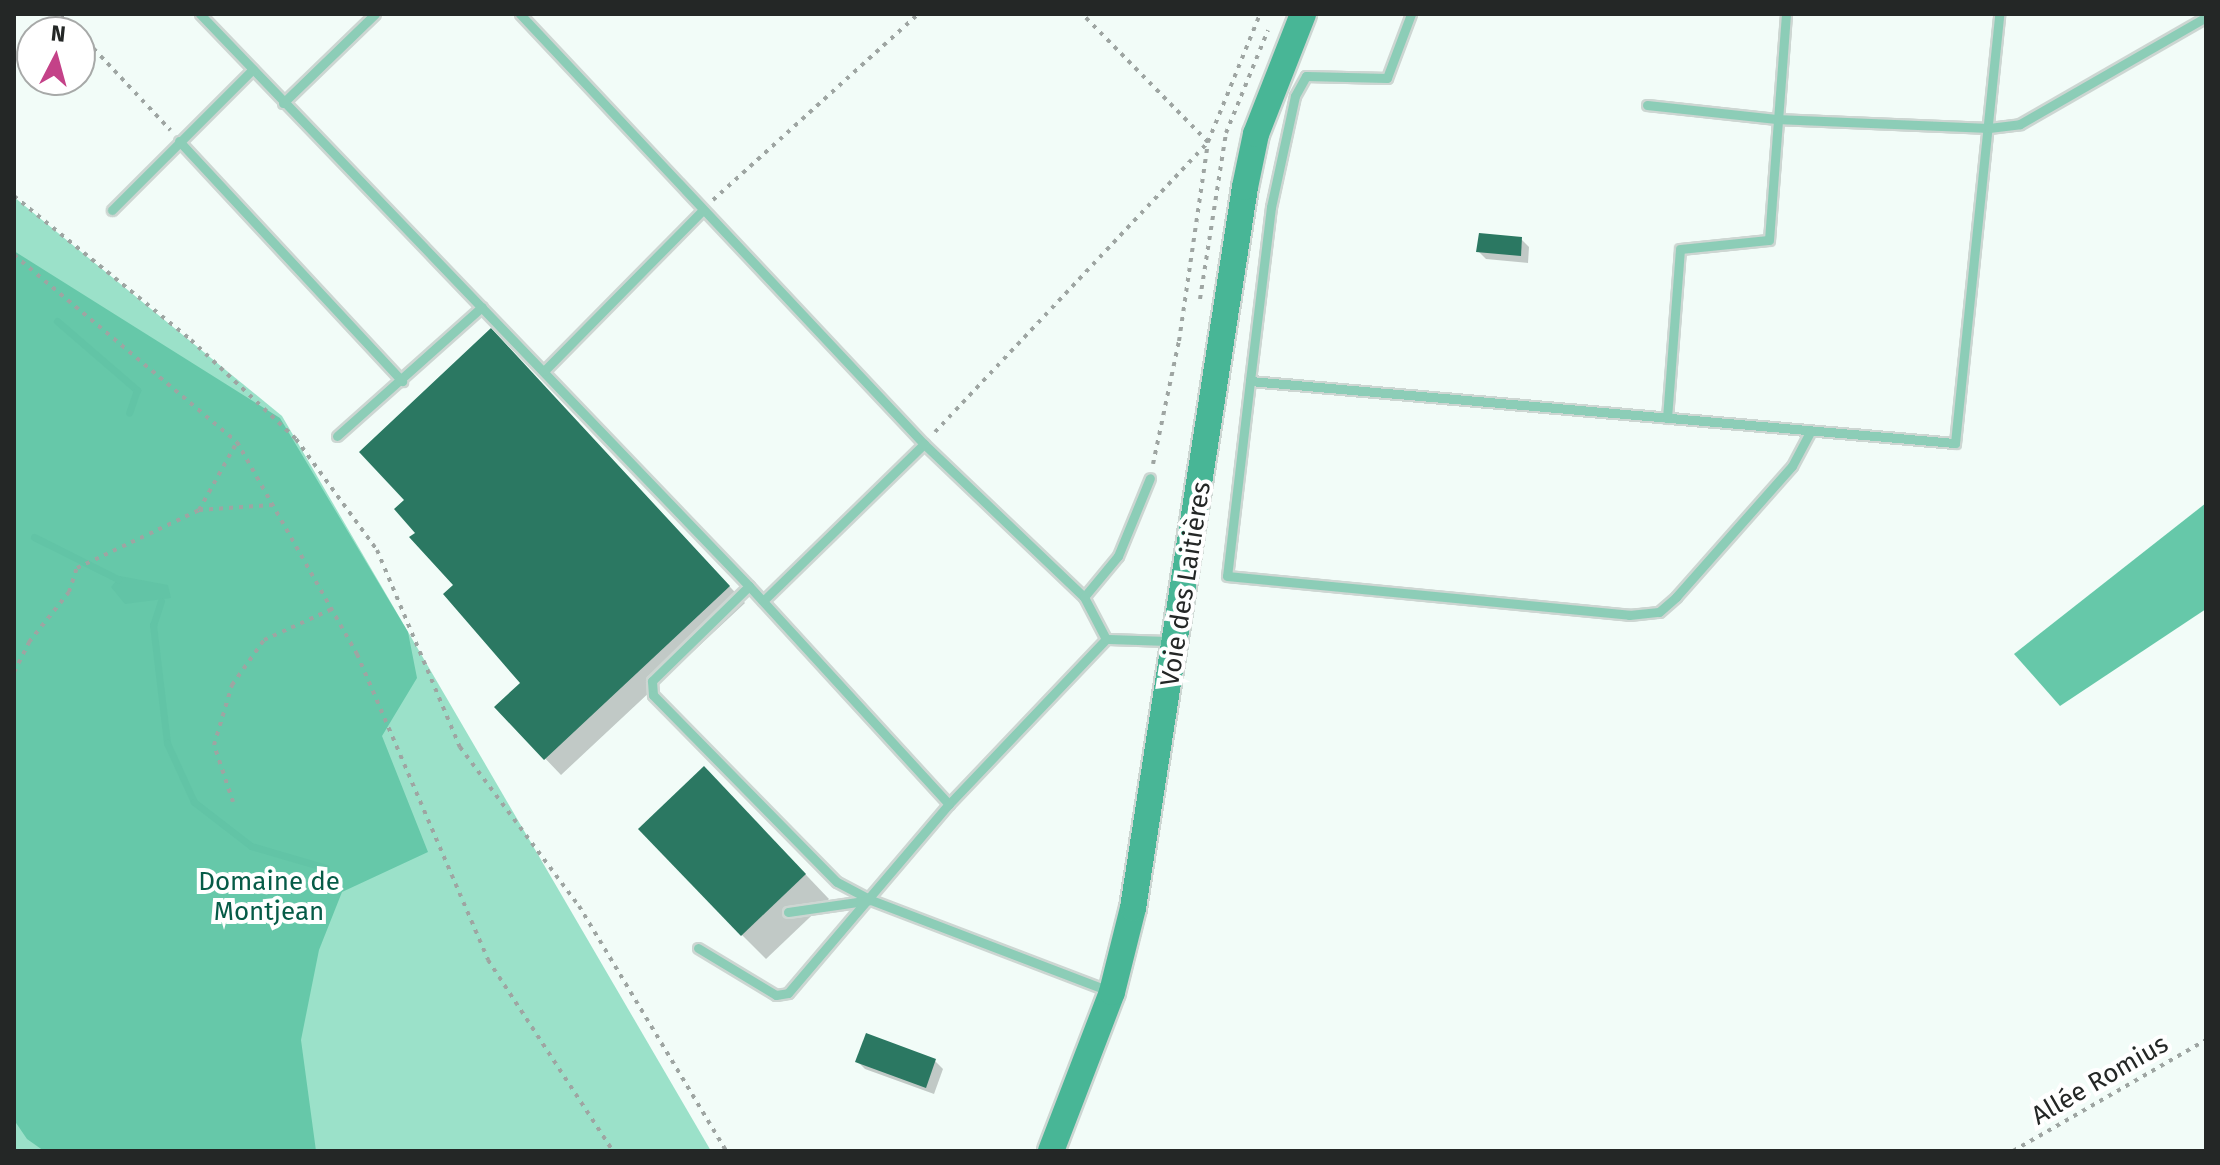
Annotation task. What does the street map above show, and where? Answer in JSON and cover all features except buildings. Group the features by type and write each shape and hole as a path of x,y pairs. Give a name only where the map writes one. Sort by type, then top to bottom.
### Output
{"street":[{"name":"Voie des Laitières","path":"1051,1151 1112,992 1145,847 1245,187 1256,134 1303,14"}],"lane":[{"path":"200,14 749,586 949,804"},
{"path":"283,103 375,14"},
{"path":"520,14 924,444 1084,597 1106,639"},
{"path":"1411,14 1387,78 1306,76 1295,96 1271,207 1227,576 1629,615 1659,612 1676,597 1792,466 1811,431"},
{"path":"1667,418 1680,249 1769,240 1786,14"},
{"path":"1250,381 1955,443 1999,14"},
{"path":"1647,105 1776,119 1989,128 2020,124 2206,17"},
{"path":"112,210 253,69"},
{"path":"179,141 402,381"},
{"path":"544,371 703,210"},
{"path":"337,436 482,307"},
{"path":"763,601 924,444"},
{"path":"1084,597 1118,556 1150,478"},
{"path":"749,586 652,681 653,695 837,882 871,900 1112,992"},
{"path":"698,948 776,995 788,993 871,900 949,804 1106,639 1177,641"},
{"path":"788,912 871,900"}],"path":[{"path":"703,210 918,14"},
{"path":"1082,14 1208,142"},
{"path":"1150,478 1179,341 1208,142 1260,14"},
{"path":"96,51 179,141"},
{"path":"924,444 1208,142"},
{"path":"14,196 191,340 296,439 377,550 460,747 579,906 726,1151"},
{"path":"14,255 237,442 357,654 488,960 613,1151"},
{"path":"199,510 237,442"},
{"path":"14,672 29,642 69,592 77,568 199,510 273,505"},
{"path":"233,802 214,745 232,685 264,640 332,609"},
{"name":"Allée Romius","path":"2013,1151 2206,1040"}],"green space":[{"name":"Domaine de Montjean","path":"14,197 282,416 711,1151 14,1151"},
{"name":"Domaine de Montjean","path":"14,251 280,418 408,632 417,678 382,736 428,852 342,892 319,950 301,1040 316,1151 44,1151 27,1139 14,1120"},
{"path":"2206,503 2206,609 2060,706 2014,654"}],"shaded area":[{"path":"120,576 168,585 171,598 125,604 111,587"}],"waterway":[{"path":"57,321 137,390 129,413"},
{"path":"34,537 118,579"},
{"path":"161,601 153,625 167,743 194,802 251,846 326,868"}]}
